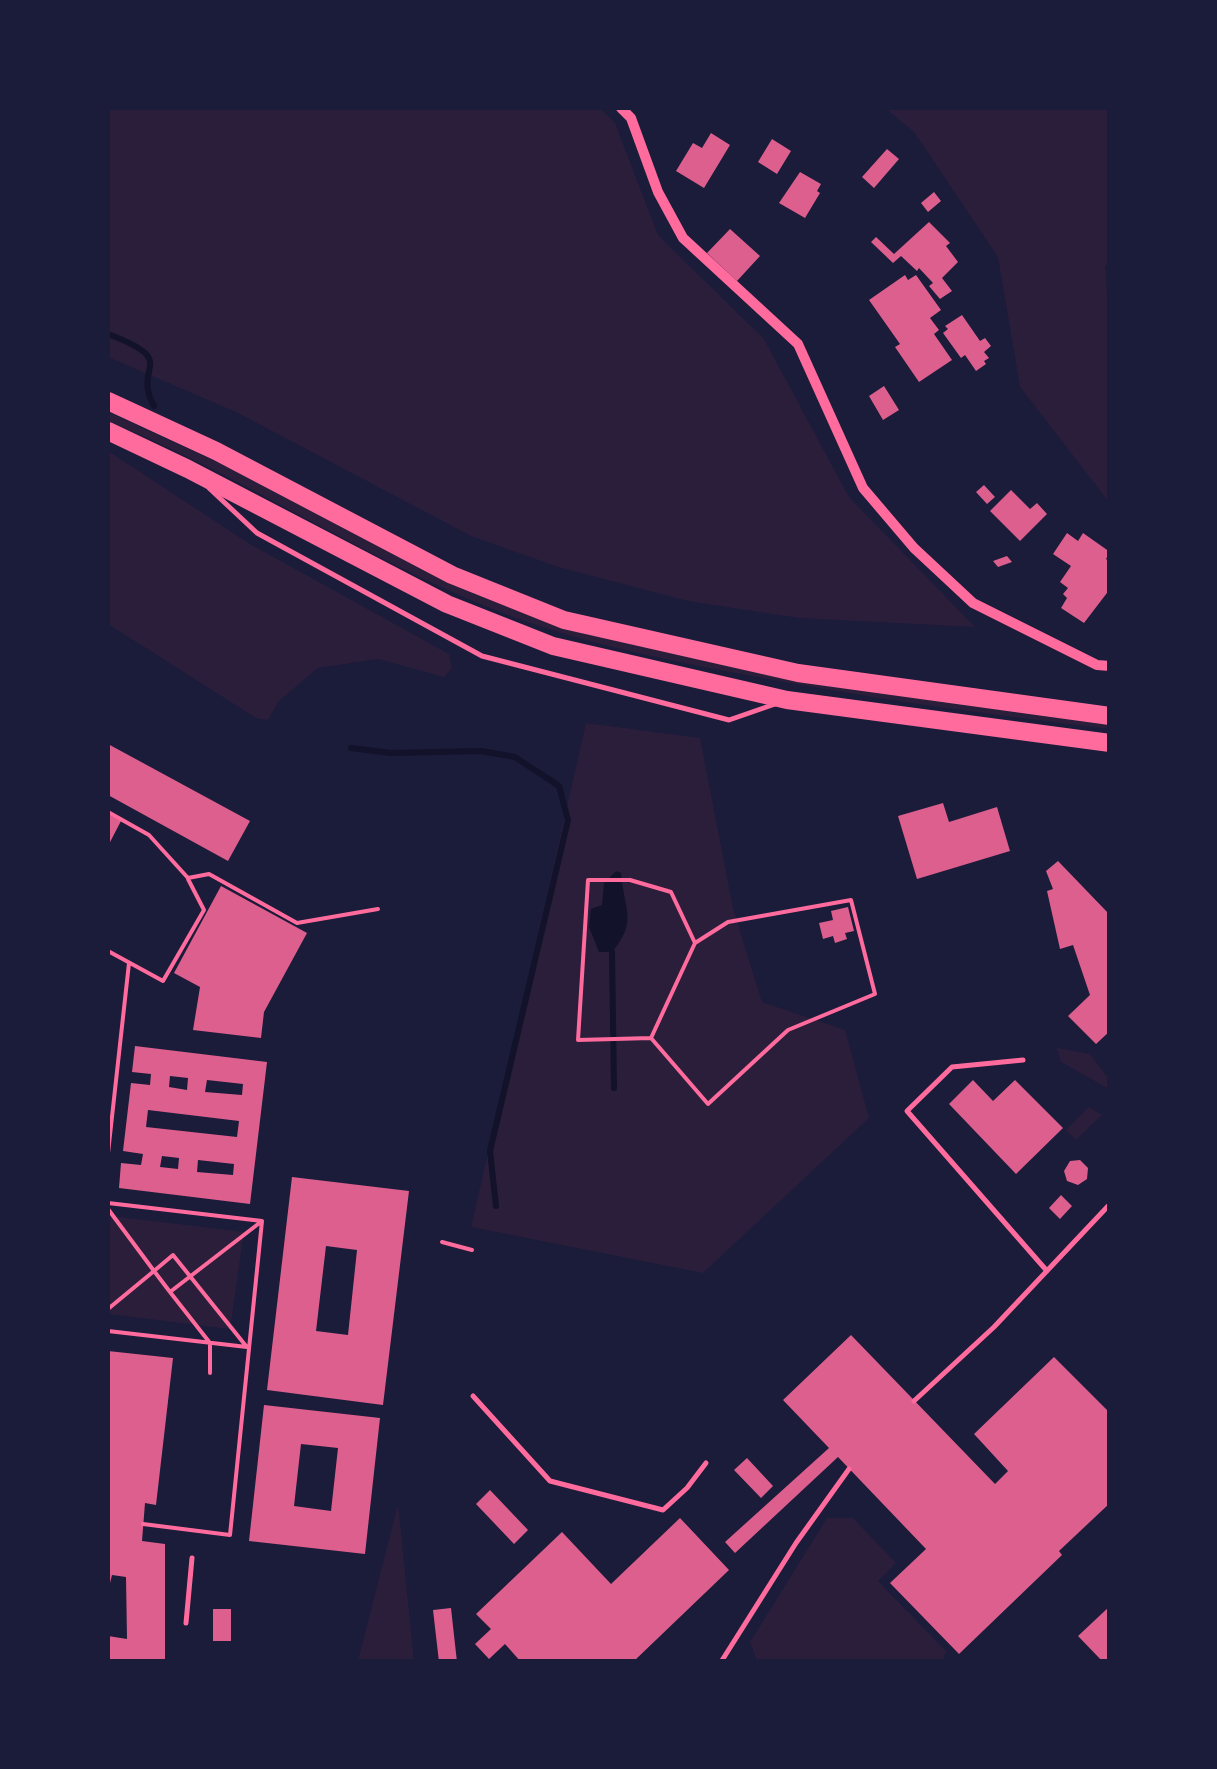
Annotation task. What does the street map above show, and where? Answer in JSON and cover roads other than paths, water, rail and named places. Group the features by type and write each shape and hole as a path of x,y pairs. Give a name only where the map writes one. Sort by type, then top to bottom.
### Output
{"main road":[{"path":"108,402 216,451 452,575 564,620 798,672 1110,716"},
{"path":"108,432 188,469 447,604 553,646 787,700 1110,742"}],"street":[{"path":"621,108 631,118 658,192 683,238 798,344 862,488 914,548 973,603 1098,666 1110,666"}],"lane":[{"path":"188,469 257,532 482,656 730,720 787,700"},
{"path":"1022,1060 952,1067 906,1111 1046,1271"},
{"path":"914,1401 994,1327 1110,1204"},
{"path":"473,1396 550,1482 662,1510 687,1488 706,1463"},
{"path":"721,1662 796,1543 849,1469"},
{"path":"186,1623 192,1558"}],"waterway":[{"path":"108,334 130,343 149,358 148,392 154,406"},
{"path":"351,748 391,753 481,751 515,757 559,786 568,820 490,1151 496,1206"},
{"path":"612,952 614,1088"}]}
